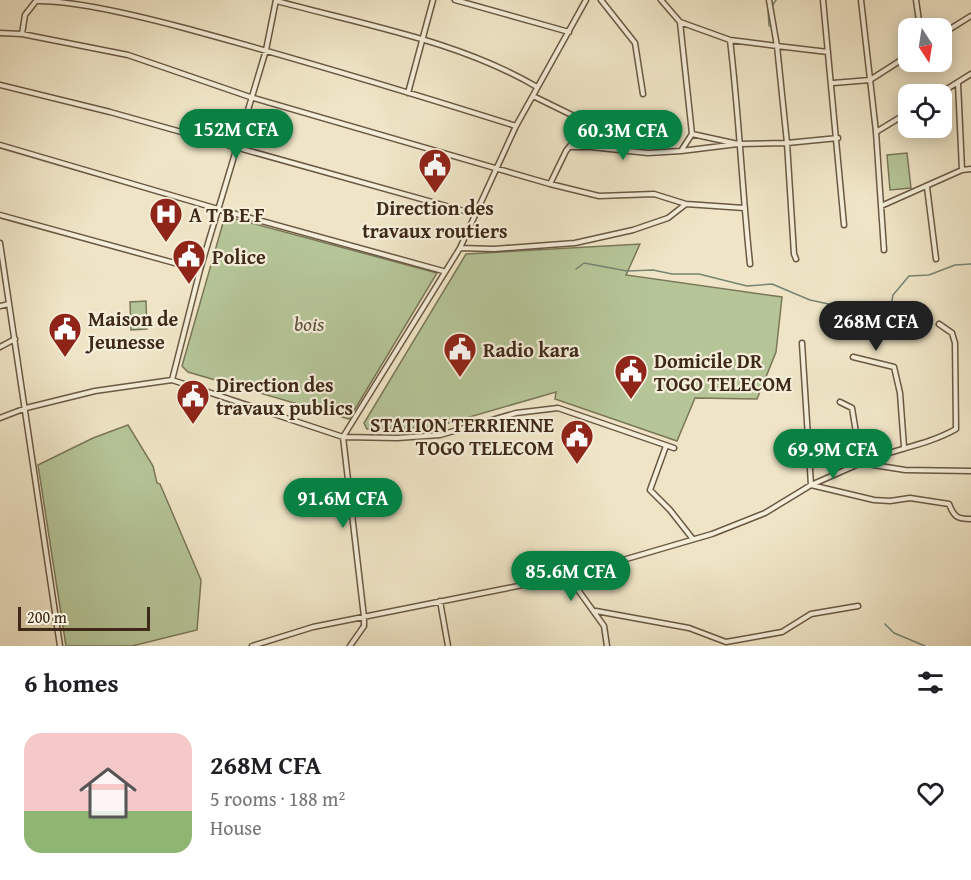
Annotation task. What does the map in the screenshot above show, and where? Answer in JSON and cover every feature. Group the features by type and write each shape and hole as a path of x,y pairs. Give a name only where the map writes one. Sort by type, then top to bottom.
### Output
{"street":[{"path":"172,380 200,270 266,50 276,0 469,54 504,68 537,87"},
{"path":"408,93 433,0"},
{"path":"455,0 568,32"},
{"path":"353,645 364,626 364,617 343,437 443,271 460,248 516,126 586,0"},
{"path":"601,0 636,43 644,94"},
{"path":"661,0 680,22 730,40 828,52"},
{"path":"769,0 777,46 787,143 792,241 796,259"},
{"path":"823,0 833,83 844,225"},
{"path":"861,0 876,132 884,250"},
{"path":"916,0 919,18"},
{"path":"22,34 25,15 36,1 77,4 163,22 266,50 516,126"},
{"path":"952,28 971,16"},
{"path":"680,22 692,134 681,151"},
{"path":"0,33 22,34 128,55 250,98 495,169 599,196 654,194 686,204 744,208"},
{"path":"730,40 739,114 738,144 750,264"},
{"path":"833,83 870,81 898,63"},
{"path":"952,86 971,74"},
{"path":"958,83 962,170"},
{"path":"0,85 110,112 235,149 475,214"},
{"path":"533,96 576,117 579,135 591,147"},
{"path":"876,132 898,119"},
{"path":"692,134 738,144"},
{"path":"550,184 566,151 579,135"},
{"path":"571,147 648,153 738,144 787,143 838,138"},
{"path":"0,145 218,209 443,271"},
{"path":"880,206 962,170 971,169"},
{"path":"927,187 936,259"},
{"path":"460,248 506,249 575,243 642,227 668,218 686,204"},
{"path":"0,214 200,270"},
{"path":"0,243 60,646"},
{"path":"0,306 9,304"},
{"path":"252,646 313,627 568,576 712,534 765,513 811,485 861,463 904,447 937,440 956,429 955,344 952,333 939,324"},
{"path":"0,347 15,339"},
{"path":"802,343 811,485"},
{"path":"853,357 894,368 900,393 904,447"},
{"path":"0,418 26,408 95,391 172,380 343,437 440,435 516,413 558,408 674,448"},
{"path":"840,402 852,408 861,463"},
{"path":"666,446 650,490 670,510 692,538"},
{"path":"861,463 905,470 971,471"},
{"path":"811,485 874,500 890,501 910,498 942,502 949,504 954,516 971,519"},
{"path":"568,576 582,599 596,611 604,626 607,646"},
{"path":"440,601 448,646"},
{"path":"596,611 689,628 726,642 758,639 782,632 811,614 858,606"}],"green space":[{"path":"907,153 911,188 890,190 887,155"},
{"name":"bois","path":"225,216 437,273 349,419 188,372 182,366"},
{"path":"640,244 626,275 782,297 776,352 757,399 695,398 677,441 555,399 556,392 435,427 367,429 364,423 466,254"},
{"path":"146,301 147,329 131,330 130,302"},
{"path":"128,425 153,466 157,483 160,484 201,580 197,630 132,646 66,646 38,465 93,438"}],"waterway":[{"path":"772,6 776,0"},
{"path":"768,9 769,26"},
{"path":"576,269 584,263 627,271 653,270 672,274 699,274 747,286 772,284 810,300 838,306 870,304 882,308 891,305 893,295 909,276 929,275 955,265 971,264"},
{"path":"885,624 894,633 925,646"}],"place":[{"name":"Direction des travaux routiers","path":"435,194"},
{"name":"A T B E F","path":"166,243"},
{"name":"Police","path":"189,285"},
{"name":"Maison de Jeunesse","path":"65,358"},
{"name":"Radio kara","path":"460,378"},
{"name":"Domicile DR TOGO TELECOM","path":"631,400"},
{"name":"Direction des travaux publics","path":"193,425"},
{"name":"STATION TERRIENNE TOGO TELECOM","path":"577,465"}]}
